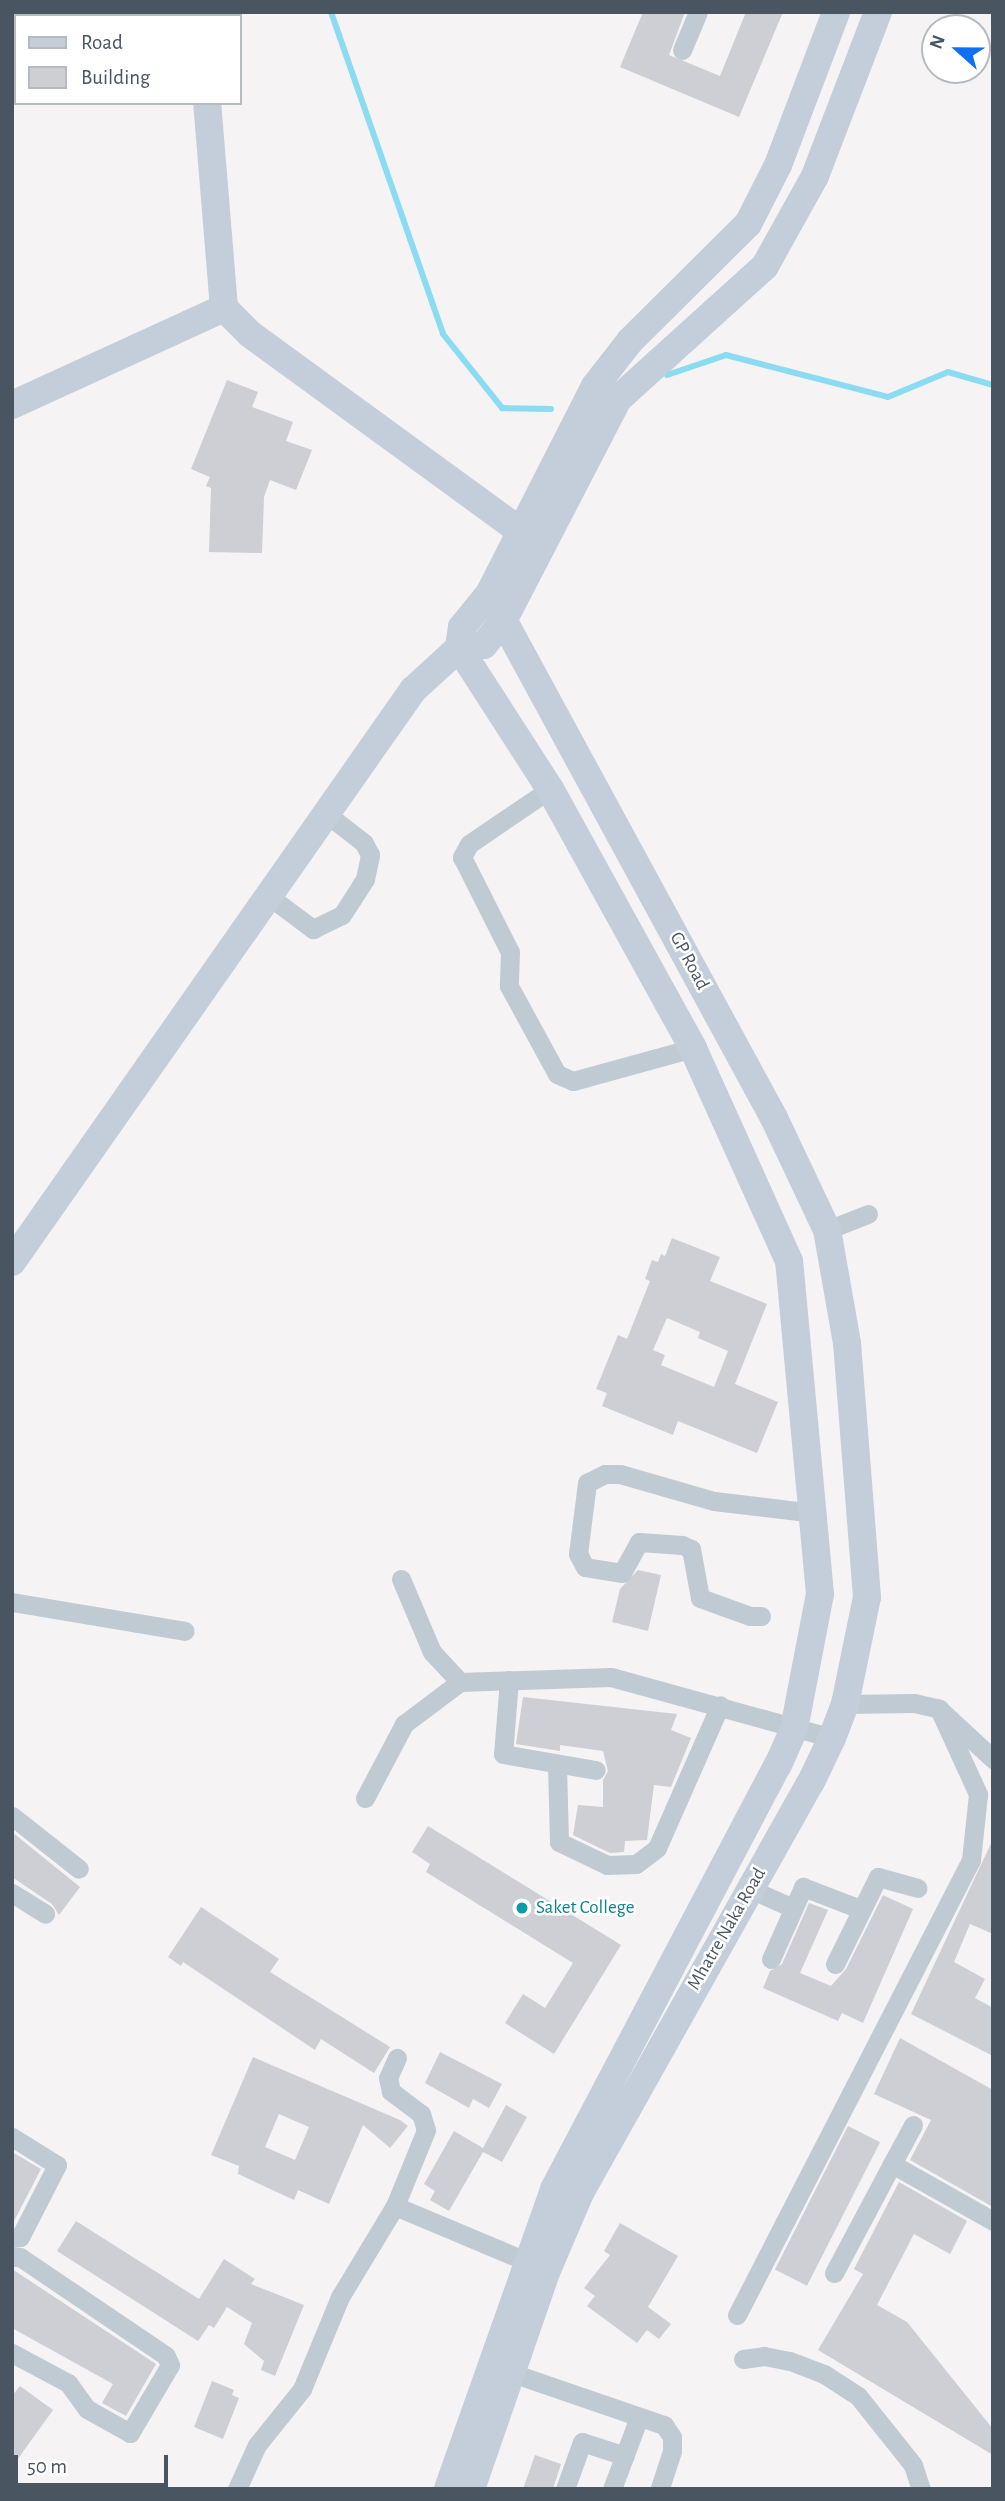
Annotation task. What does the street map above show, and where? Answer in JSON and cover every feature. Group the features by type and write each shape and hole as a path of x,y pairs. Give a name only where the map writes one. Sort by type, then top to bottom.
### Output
{"street":[{"path":"682,50 698,12"},
{"path":"12,1262 328,815 413,690 459,648 484,645 504,620 532,540 595,386 630,341 748,224 778,165 836,12"},
{"path":"459,648 462,627 532,540 618,399 765,266 815,176 878,12"},
{"path":"207,105 224,308 250,334 532,540"},
{"path":"748,224 781,241"},
{"path":"12,405 224,308"},
{"name":"GP Road","path":"489,594 774,1118 827,1230 847,1343"},
{"name":"GP Road","path":"459,648 550,789 693,1048 789,1261 801,1353"},
{"path":"550,789 469,844 462,857 510,952 509,986 557,1074 573,1081 693,1048"},
{"path":"270,897 313,929 342,915 365,879 370,855 364,843 328,815"},
{"path":"827,1230 868,1214"},
{"path":"801,1353 847,1343"},
{"name":"Mhatre Naka Road","path":"609,2107 750,1889 832,1738 845,1704 867,1597 860,1478 847,1343"},
{"name":"Mhatre Naka Road","path":"448,2489 538,2266 609,2107 794,1728 820,1594 801,1353"},
{"path":"761,1616 750,1616 700,1598 691,1549 682,1545 639,1542 622,1573 585,1567 578,1555 583,1490 591,1479 620,1474 714,1501 815,1513"},
{"path":"813,1481 860,1478"},
{"path":"401,1579 432,1652 460,1682"},
{"path":"12,1602 185,1631"},
{"path":"365,1798 404,1724 460,1682 611,1677 832,1738"},
{"path":"509,1680 503,1754 596,1770"},
{"path":"845,1704 914,1703 939,1709 993,1759"},
{"path":"557,1765 559,1842 607,1865 636,1864 657,1848 720,1705"},
{"path":"737,2315 971,1860 978,1794 939,1709"},
{"path":"12,1816 79,1869"},
{"path":"835,1964 878,1877 918,1888"},
{"path":"771,1959 793,1908 806,1886 860,1909"},
{"path":"750,1889 793,1908"},
{"path":"12,1893 45,1914"},
{"path":"237,2489 257,2445 302,2389 340,2297 395,2206 426,2130 421,2114 391,2091 388,2078 397,2058"},
{"path":"834,2273 913,2125"},
{"path":"12,2137 57,2165 20,2237 12,2238"},
{"path":"892,2164 993,2221"},
{"path":"395,2206 538,2266"},
{"path":"12,2256 20,2257 155,2349 170,2365 130,2432 87,2409 68,2383 12,2353"},
{"name":"Mhatre Naka Road","path":"471,2489 512,2373 538,2266"},
{"path":"743,2359 764,2356 790,2361 824,2374 858,2396 913,2465 920,2489"},
{"path":"512,2373 664,2425 672,2437 673,2451 660,2489"},
{"path":"612,2489 639,2417"},
{"path":"565,2489 582,2442 625,2456"}],"building":[{"path":"643,12 685,12 669,55 720,76 746,12 783,12 739,117 620,67"},
{"path":"227,380 258,392 252,407 293,422 286,441 312,450 296,490 270,480 264,497 262,553 209,552 211,488 206,486 210,477 191,469"},
{"path":"672,1238 720,1257 710,1281 767,1304 735,1384 778,1402 757,1453 678,1421 673,1435 602,1406 607,1393 596,1389 618,1335 627,1339 650,1281 645,1279 652,1260 658,1262 661,1254 665,1256","holes":["667,1318 700,1332 698,1338 728,1351 714,1387 661,1365 665,1355 653,1350"]},
{"path":"638,1570 661,1575 648,1631 612,1622 620,1589"},
{"path":"523,1697 677,1714 671,1730 691,1738 671,1787 654,1785 647,1840 625,1841 624,1852 610,1853 573,1835 578,1805 603,1807 603,1780 608,1771 603,1751 560,1745 560,1751 516,1744"},
{"name":"Saket College","path":"428,1826 621,1945 554,2054 505,2023 523,1994 545,2008 573,1963 426,1872 430,1864 412,1852"},
{"path":"12,1832 80,1887 59,1915 52,1904 12,1877"},
{"path":"993,1839 993,1934 970,1924 954,1962 985,1979 975,1998 993,2008 993,2056 911,2014"},
{"path":"883,1895 913,1909 863,2023 842,2013 838,2021 763,1988 770,1971 782,1964 809,1903 828,1910 800,1973 831,1986 846,1969"},
{"path":"201,1907 279,1959 270,1972 390,2047 374,2073 321,2039 315,2050 183,1962 181,1966 168,1957"},
{"path":"900,2038 993,2090 993,2207 910,2160 931,2120 874,2094"},
{"path":"440,2052 502,2084 489,2108 473,2099 469,2108 425,2083"},
{"path":"253,2057 400,2120 408,2126 390,2148 363,2125 329,2204 298,2190 294,2200 238,2174 239,2166 211,2155","holes":["279,2114 309,2127 295,2160 265,2147"]},
{"path":"506,2105 527,2117 502,2162 483,2152 449,2211 430,2200 435,2191 424,2184 454,2131 483,2148"},
{"path":"848,2126 880,2142 807,2286 775,2269"},
{"path":"12,2152 41,2169 12,2225"},
{"path":"899,2182 967,2221 950,2254 914,2234 877,2305 907,2322 993,2429 993,2455 818,2350 863,2274 854,2269"},
{"path":"76,2221 199,2299 224,2259 255,2279 251,2284 304,2305 275,2376 261,2370 264,2361 244,2344 252,2323 227,2307 214,2328 209,2325 198,2341 57,2251"},
{"path":"620,2223 678,2256 648,2307 671,2324 659,2339 647,2330 637,2343 587,2306 595,2296 584,2288 610,2255 604,2251"},
{"path":"12,2269 156,2364 126,2416 102,2403 113,2384 12,2328"},
{"path":"212,2381 234,2390 232,2395 239,2398 223,2439 194,2427"},
{"path":"20,2386 53,2410 12,2467 12,2396"},
{"path":"535,2455 561,2464 553,2489 523,2489"}],"waterway":[{"path":"331,12 443,334 502,408 551,409"},
{"path":"667,375 726,355 888,397 948,372 993,385"}],"place":[{"name":"Saket College","path":"522,1908"}]}
